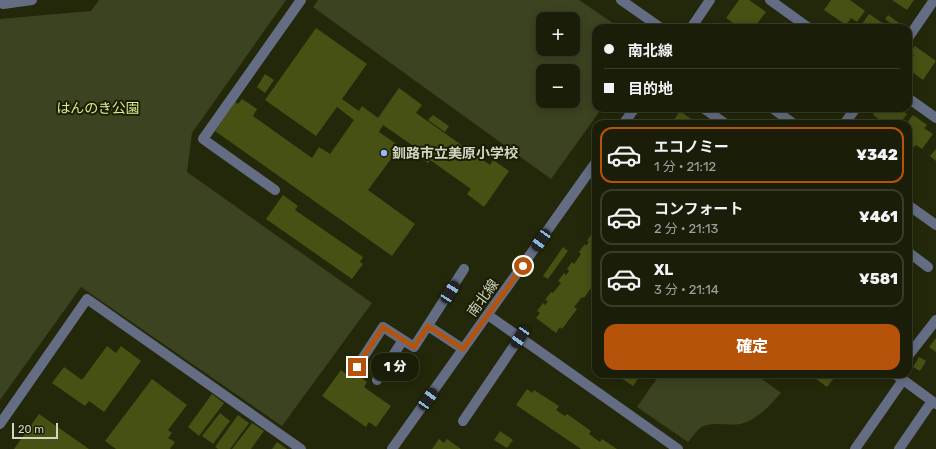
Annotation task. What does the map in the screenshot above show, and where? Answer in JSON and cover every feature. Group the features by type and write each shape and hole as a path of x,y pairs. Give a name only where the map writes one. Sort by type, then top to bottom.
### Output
{"street":[{"path":"3,4 32,0"},
{"path":"275,190 202,139 301,0"},
{"path":"621,0 655,24"},
{"path":"694,24 710,0"},
{"path":"770,0 803,24"},
{"path":"912,32 934,0"},
{"path":"912,101 936,118"},
{"path":"709,112 720,120"},
{"path":"778,112 788,120"},
{"name":"南北線","path":"392,449 592,170"},
{"path":"912,208 936,225"},
{"path":"912,255 928,267"},
{"path":"357,367 383,327 414,347 464,269"},
{"path":"0,424 87,299 301,449"},
{"path":"488,315 666,445 678,449"},
{"path":"912,351 936,320"},
{"path":"428,326 463,349"},
{"path":"464,421 520,337"},
{"path":"377,380 403,340"},
{"path":"855,449 898,378"},
{"path":"899,449 934,403 900,378"}],"green space":[{"name":"はんのき公園","path":"99,0 286,0 192,133 187,172 372,303 282,426 81,287 0,400 0,19 91,11"},
{"path":"318,0 579,0 614,24 592,24 592,112 599,112 551,179 313,7"},
{"path":"657,378 760,378 781,393 758,416 740,424 714,424 704,426 698,429 688,442 637,407"}],"building":[{"path":"739,0 749,0 766,12 757,24 735,24 726,18"},
{"path":"831,0 850,0 865,11 857,22 851,18 847,24 845,24 824,10"},
{"path":"892,0 914,0 907,10"},
{"path":"869,14 884,24 862,24"},
{"path":"888,15 900,24 892,24 885,19"},
{"path":"316,28 367,64 342,99 359,111 362,106 378,118 399,88 422,105 416,113 490,165 493,160 509,171 484,207 467,194 471,189 430,160 428,163 409,149 412,145 383,125 379,132 395,143 392,148 397,151 368,190 415,224 392,256 215,131 235,102 238,104 242,99 257,109 253,116 312,158 319,147 330,154 354,120 337,107 316,136 265,100"},
{"path":"915,46 936,61 923,80 912,72 912,58 914,55 912,54 912,50"},
{"path":"265,74 274,80 265,93 257,87"},
{"path":"679,112 681,112 692,120 674,120"},
{"path":"875,112 904,112 907,114 902,120 880,120 873,115"},
{"path":"433,115 449,126 445,132 428,120"},
{"path":"913,115 927,125 924,128 933,134 922,149 916,145 914,147 912,146 912,120 909,120"},
{"path":"936,149 936,161 930,156"},
{"path":"283,195 298,206 295,210 363,257 360,262 363,264 352,279 266,219"},
{"path":"592,233 592,287 584,298 582,297 574,307 577,309 562,329 560,327 556,333 536,318 540,313 537,311 543,303 545,305 548,301 545,300 561,283 558,281 564,273 566,275 569,271 567,269 572,262 574,264 581,254 579,252 585,244 586,246 589,242 587,241"},
{"path":"563,247 568,251 548,279 543,276"},
{"path":"936,338 936,352 929,347"},
{"path":"107,346 116,353 121,346 141,361 104,412 89,401 85,406 52,383 64,367 82,380"},
{"path":"919,357 926,361 920,371 913,367"},
{"path":"341,370 353,379 356,374 367,382 364,387 391,406 376,427 369,422 366,427 322,396"},
{"path":"621,378 639,378 633,386"},
{"path":"815,378 834,378 827,387"},
{"path":"152,379 187,405 168,430 172,433 168,438 175,442 170,449 116,449 105,441"},
{"path":"527,389 532,393 534,390 559,406 556,410 565,416 567,414 591,431 589,434 600,442 602,439 617,449 581,449 516,405"},
{"path":"212,394 224,403 199,436 188,427"},
{"path":"220,413 230,421 213,444 202,436"},
{"path":"39,414 89,449 14,449"},
{"path":"238,415 249,423 230,449 218,449 215,447"},
{"path":"252,423 264,431 251,449 232,449"},
{"path":"500,431 513,440 507,448 494,440"},
{"path":"439,439 444,443 447,439 461,449 432,449"},
{"path":"277,442 287,449 272,449"}],"place":[{"name":"釧路市立美原小学校","path":"384,153"}],"route":[{"path":"357,367 383,327 414,347 428,326 463,349 523,266"}]}
